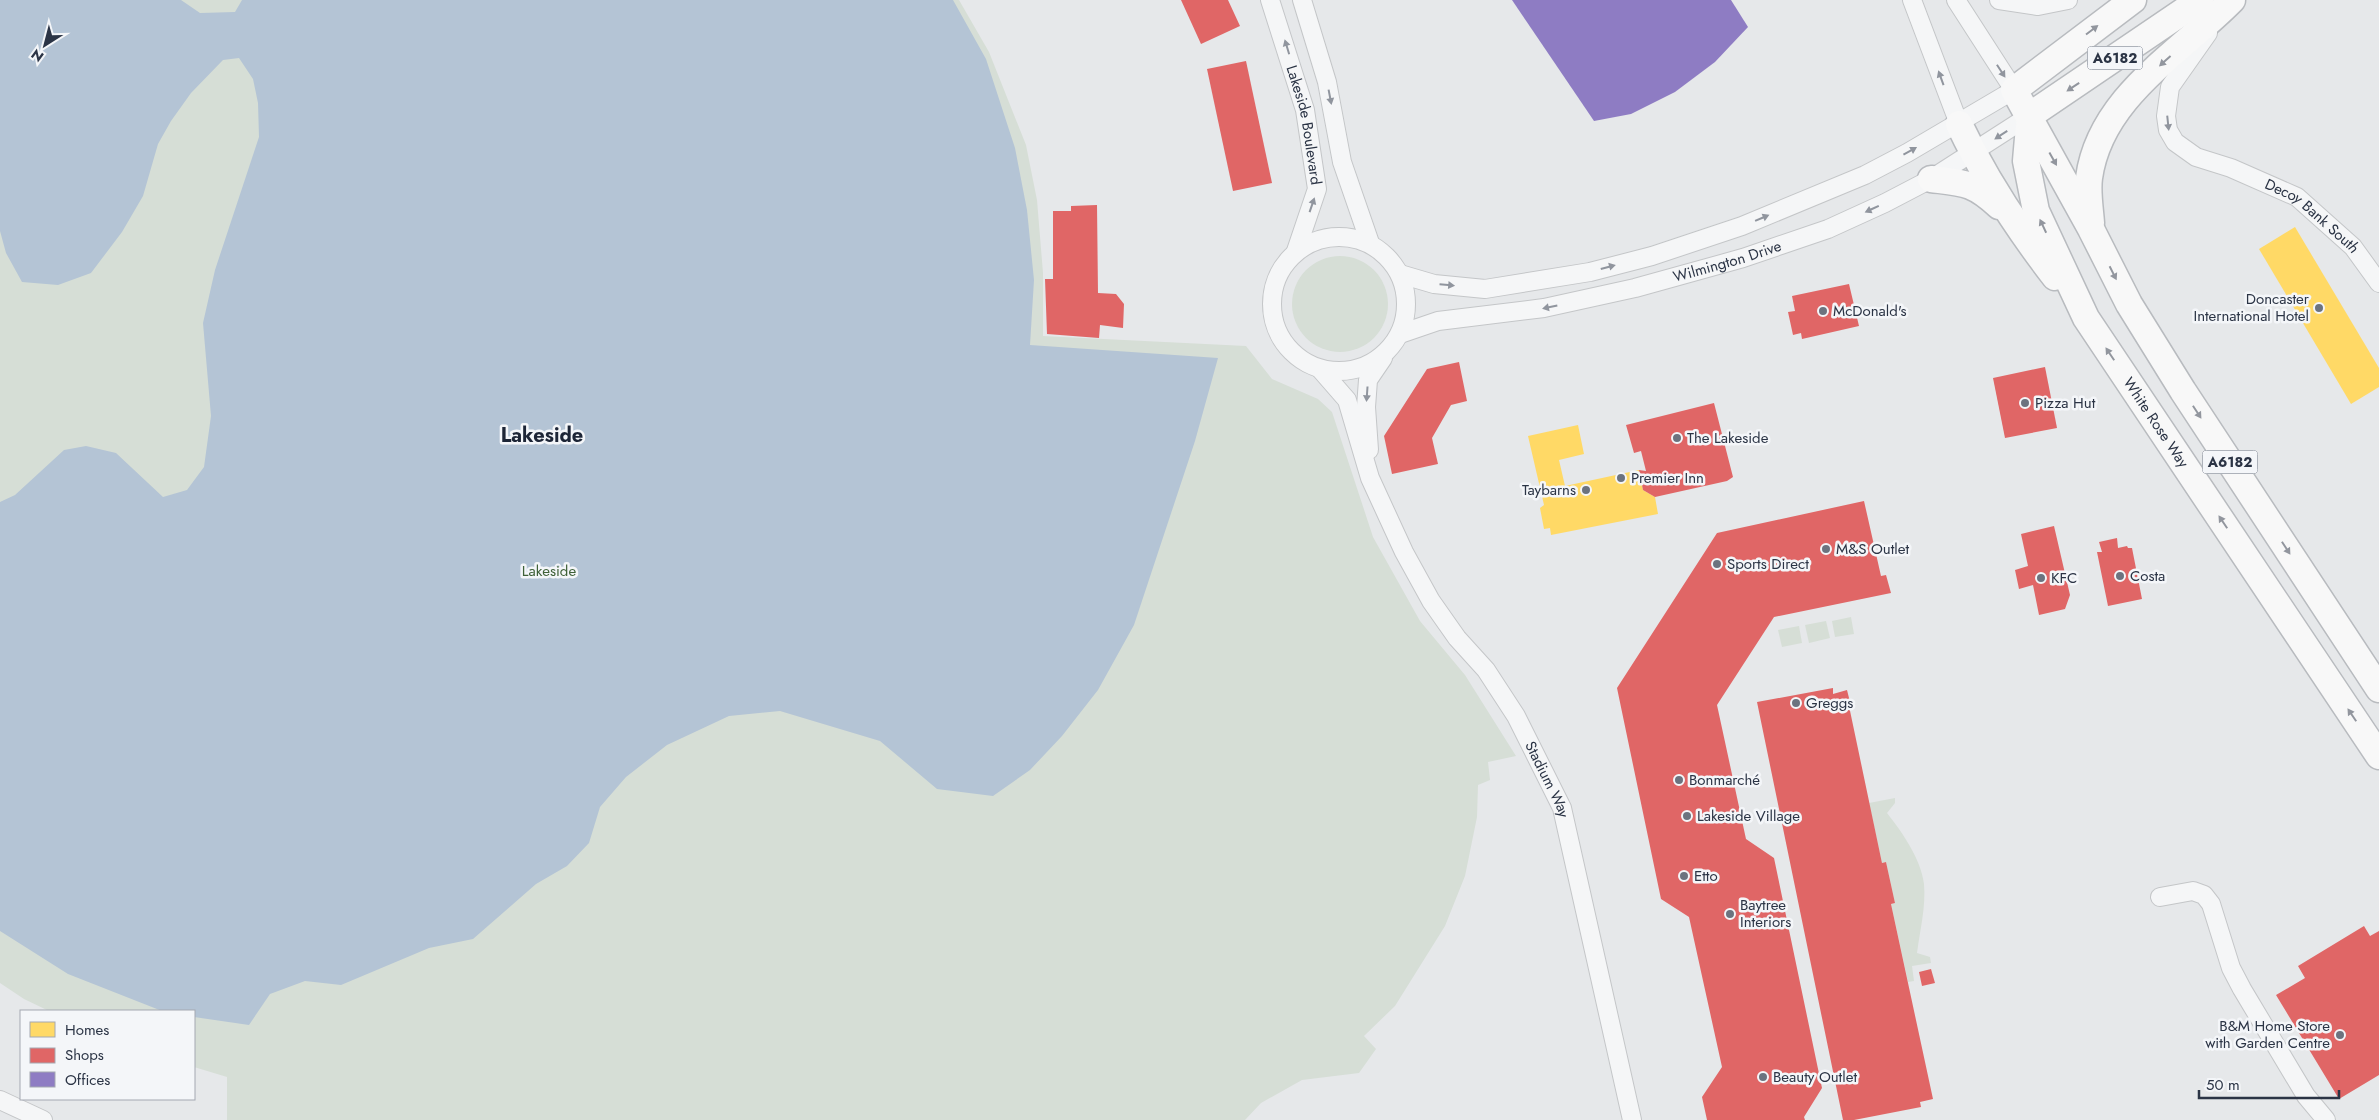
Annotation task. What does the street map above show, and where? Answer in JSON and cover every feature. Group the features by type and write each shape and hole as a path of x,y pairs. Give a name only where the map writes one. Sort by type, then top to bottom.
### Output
{"highway":[{"name":"White Rose Way","path":"2014,90 2133,0"},
{"name":"A6182","path":"2030,116 2200,0"},
{"name":"A6182","path":"2091,229 2089,179 2097,145 2117,111 2144,80 2230,2"},
{"name":"White Rose Way","path":"2054,60 2036,90 2030,116 2026,161 2036,211 2086,318 2379,756"},
{"name":"A6182","path":"2014,90 2091,229 2129,304 2183,391 2379,689"},
{"path":"1958,124 2014,223"},
{"path":"1931,179 1967,183 1999,205 2086,318"}],"street":[{"name":"Lakeside Boulevard","path":"1270,0 1305,110 1318,189 1296,251"},
{"name":"Lakeside Boulevard","path":"1302,0 1327,82 1342,162 1370,243"},
{"path":"1912,0 1958,124"},
{"path":"1956,0 2014,90"},
{"path":"1999,0 2038,6 2068,0"},
{"name":"Decoy Bank South","path":"2230,2 2170,88 2166,116 2168,130 2175,142 2196,157 2231,168 2297,197 2353,247 2379,283"},
{"name":"Wilmington Drive","path":"1400,274 1434,284 1485,289 1590,272 1652,256 1742,226 1865,175 1958,124 2014,90"},
{"name":"Wilmington Drive","path":"1400,334 1438,321 1544,308 1635,288 1743,258 1828,229 1931,179 2030,116"},
{"path":"1343,236 1370,243 1388,257 1400,274 1407,304 1400,334 1388,352 1368,365 1353,370 1320,369 1299,358 1288,348 1276,328 1272,316 1272,293 1277,276 1296,251 1316,240 1343,236"},
{"name":"Stadium Way","path":"1370,478 1366,407 1368,380 1388,352"},
{"name":"Stadium Way","path":"1320,369 1347,400 1370,478 1404,552 1432,601 1457,638 1486,670 1516,716 1562,808 1632,1120"},
{"path":"2160,897 2194,891 2204,895 2211,904 2231,968 2242,989 2306,1096 2326,1120"},
{"path":"0,1100 43,1120"}],"green space":[{"name":"Lakeside","path":"0,0 959,0 989,52 1026,145 1037,200 1043,273 1043,336 1246,346 1272,379 1318,399 1332,412 1373,537 1420,621 1465,675 1516,756 1488,762 1490,780 1478,785 1477,817 1465,876 1445,926 1395,1006 1364,1036 1376,1049 1359,1073 1302,1080 1261,1103 1245,1120 227,1120 227,1077 195,1067 195,1010 47,1010 24,999 0,983"},
{"path":"1340,256 1359,259 1374,270 1385,285 1388,304 1385,323 1374,338 1359,349 1340,352 1321,349 1306,338 1295,323 1292,304 1295,285 1306,270 1321,259"},
{"path":"1851,617 1854,634 1835,637 1832,621"},
{"path":"1826,621 1830,638 1809,643 1805,625"},
{"path":"1799,626 1802,643 1782,647 1778,630"},
{"path":"1895,798 1895,803 1887,813 1905,837 1915,856 1924,884 1923,910 1917,953 1930,957 1931,963 1912,966 1914,981 1908,982 1891,904 1895,903 1886,862 1882,863 1869,803"}],"water":[{"name":"Lakeside","path":"0,0 181,0 200,13 235,12 242,0 953,0 986,59 1015,148 1027,210 1034,280 1030,345 1218,358 1195,441 1134,625 1098,690 1062,736 1030,770 993,796 937,789 880,741 780,711 729,716 667,745 626,777 600,807 589,843 567,866 536,884 473,939 429,948 341,985 305,981 270,994 249,1025 195,1017 195,1010 159,1010 68,974 0,931 0,502 15,495 64,450 86,446 116,453 163,497 187,490 204,467 211,416 203,323 215,270 259,137 258,103 253,79 239,58 223,60 191,93 171,121 158,144 143,196 122,232 91,273 58,285 22,282 6,253 0,231"}],"building: Homes":[{"name":"Doncaster International Hotel","path":"2295,227 2379,368 2379,387 2351,404 2259,249"},
{"name":"Premier Inn","path":"1578,425 1584,454 1559,460 1565,486 1639,470 1643,490 1655,497 1658,514 1551,535 1550,528 1544,529 1540,508 1544,505 1528,436"}],"building: Shops":[{"path":"1181,0 1228,0 1240,26 1201,44"},
{"path":"1246,61 1272,183 1233,191 1207,69"},
{"path":"1097,205 1098,293 1116,294 1124,304 1123,328 1100,325 1099,338 1047,334 1045,279 1053,279 1053,211 1071,211 1071,206"},
{"name":"McDonald's","path":"1849,284 1859,326 1802,339 1801,333 1793,335 1788,312 1795,311 1792,296"},
{"path":"1459,362 1467,401 1451,405 1432,438 1438,464 1392,474 1384,436 1427,369"},
{"name":"Pizza Hut","path":"2045,367 2057,428 2005,438 1993,378"},
{"name":"The Lakeside","path":"1714,403 1733,477 1727,481 1655,497 1643,490 1639,470 1646,471 1641,451 1634,453 1626,425"},
{"name":"Lakeside Village","path":"1864,501 1881,576 1886,575 1891,593 1774,617 1717,705 1746,839 1774,858 1822,1088 1804,1117 1805,1120 1707,1120 1702,1097 1722,1067 1689,917 1661,899 1617,688 1717,533"},
{"name":"KFC","path":"2054,526 2070,595 2065,609 2039,615 2033,585 2019,589 2015,570 2028,566 2021,534"},
{"name":"Costa","path":"2117,538 2118,548 2127,546 2132,548 2142,599 2108,606 2097,552 2102,552 2099,542"},
{"name":"Lakeside Village","path":"1833,688 1833,694 1847,690 1851,706 1849,706 1882,863 1886,862 1895,903 1891,904 1933,1099 1920,1102 1921,1107 1854,1120 1843,1120 1757,702"},
{"name":"B&M Home Store with Garden Centre","path":"2364,926 2370,936 2379,931 2379,1075 2339,1099 2276,995 2305,978 2298,966"},
{"path":"1931,969 1935,983 1922,986 1919,972"}],"building: Offices":[{"path":"1512,0 1731,0 1748,27 1715,62 1675,92 1631,114 1594,121"}],"place":[{"name":"Doncaster International Hotel","path":"2319,308"},
{"name":"McDonald's","path":"1823,311"},
{"name":"Pizza Hut","path":"2025,403"},
{"name":"The Lakeside","path":"1677,438"},
{"name":"Premier Inn","path":"1621,478"},
{"name":"Taybarns","path":"1586,490"},
{"name":"M&S Outlet","path":"1826,549"},
{"name":"Sports Direct","path":"1717,564"},
{"name":"Costa","path":"2120,576"},
{"name":"KFC","path":"2041,578"},
{"name":"Greggs","path":"1796,703"},
{"name":"Bonmarché","path":"1679,780"},
{"name":"Lakeside Village","path":"1687,816"},
{"name":"Etto","path":"1684,876"},
{"name":"Baytree Interiors","path":"1730,914"},
{"name":"B&M Home Store with Garden Centre","path":"2340,1035"},
{"name":"Beauty Outlet","path":"1763,1077"}],"district":[{"name":"Lakeside","path":"542,435"}]}
